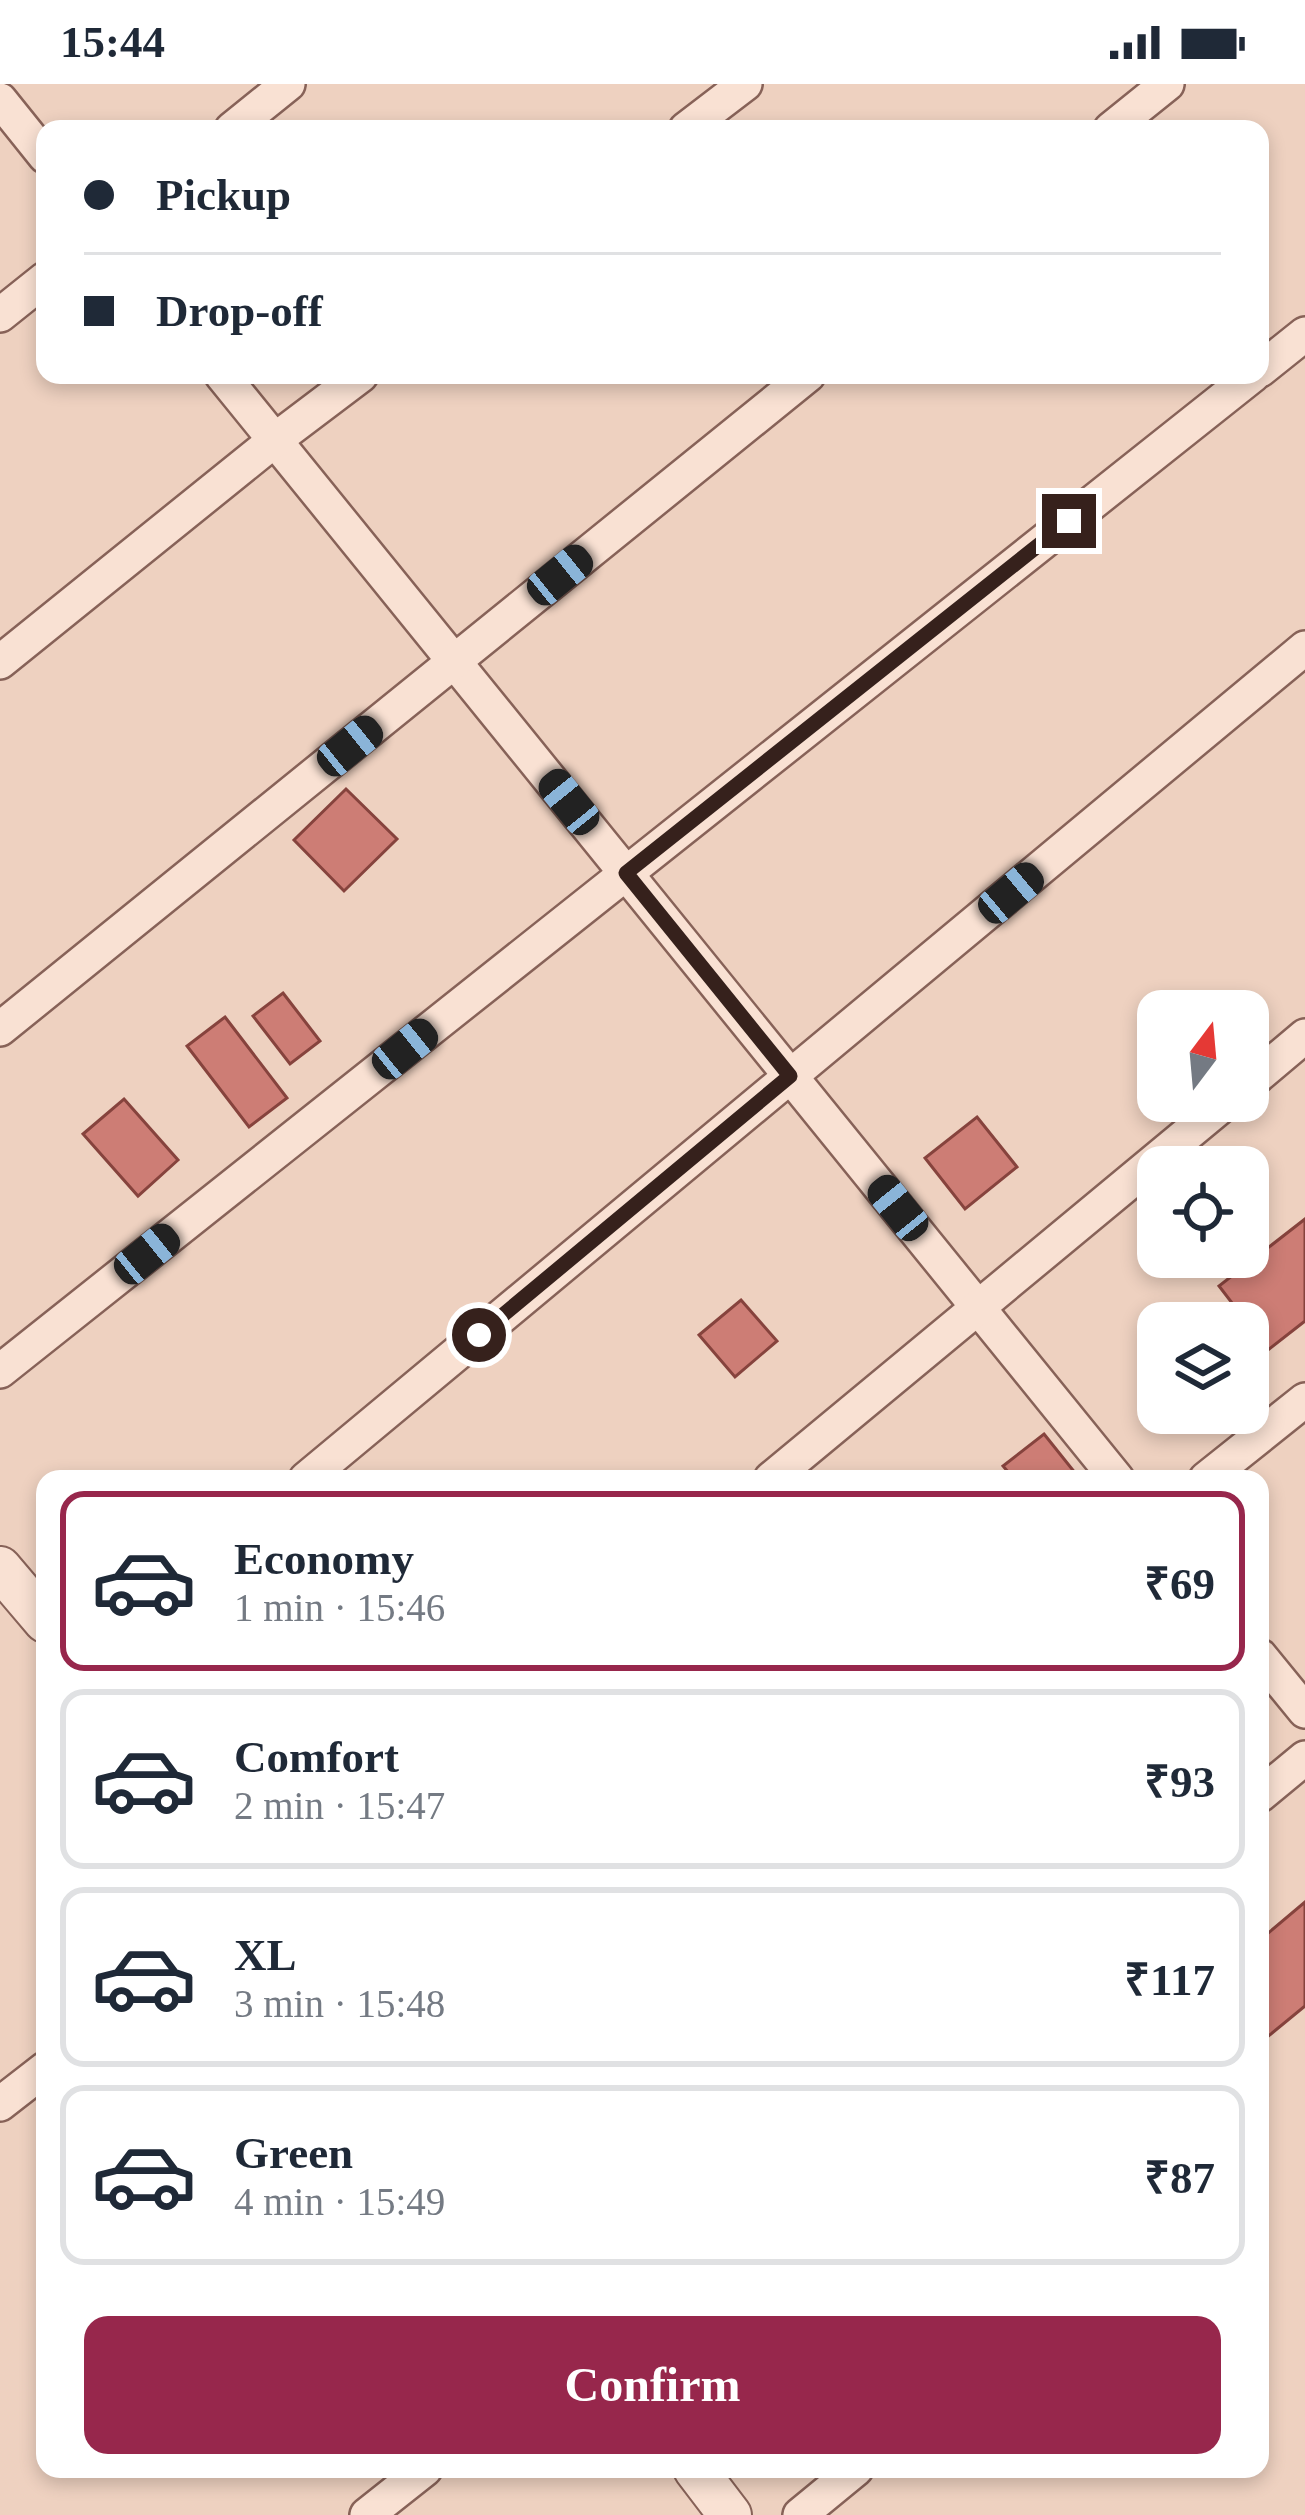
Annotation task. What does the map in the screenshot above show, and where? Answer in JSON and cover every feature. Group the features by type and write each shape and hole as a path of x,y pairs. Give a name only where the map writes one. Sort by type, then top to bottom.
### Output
{"street":[{"path":"243,120 288,84"},
{"path":"698,120 745,84"},
{"path":"1123,120 1167,84"},
{"path":"0,100 36,145"},
{"path":"0,315 36,286"},
{"path":"1269,362 1305,334"},
{"path":"230,384 1110,1470"},
{"path":"0,662 350,384"},
{"path":"0,1030 797,384"},
{"path":"0,1371 1242,384"},
{"path":"317,1470 1305,648"},
{"path":"1269,1066 1305,1036"},
{"path":"782,1470 1202,1122"},
{"path":"1217,1470 1305,1400"},
{"path":"0,1568 36,1610"},
{"path":"1269,1667 1305,1711"},
{"path":"1269,1788 1305,1758"},
{"path":"0,2104 36,2076"},
{"path":"367,2515 414,2478"},
{"path":"702,2478 730,2515"},
{"path":"800,2515 845,2478"}],"building":[{"path":"346,789 397,839 344,891 294,840"},
{"path":"283,993 320,1041 290,1064 253,1016"},
{"path":"225,1017 287,1098 249,1127 187,1046"},
{"path":"124,1099 178,1160 138,1196 83,1134"},
{"path":"977,1117 1017,1167 965,1209 925,1158"},
{"path":"1305,1219 1305,1321 1269,1349 1269,1302 1231,1302 1219,1286 1229,1278 1269,1278 1269,1247"},
{"path":"741,1300 777,1341 735,1377 699,1335"},
{"path":"1044,1434 1073,1470 1006,1470 1003,1466"},
{"path":"1305,1902 1305,2006 1269,2036 1269,1932"}],"route":[{"path":"479,1335 790,1076 626,873 1069,521"}]}
